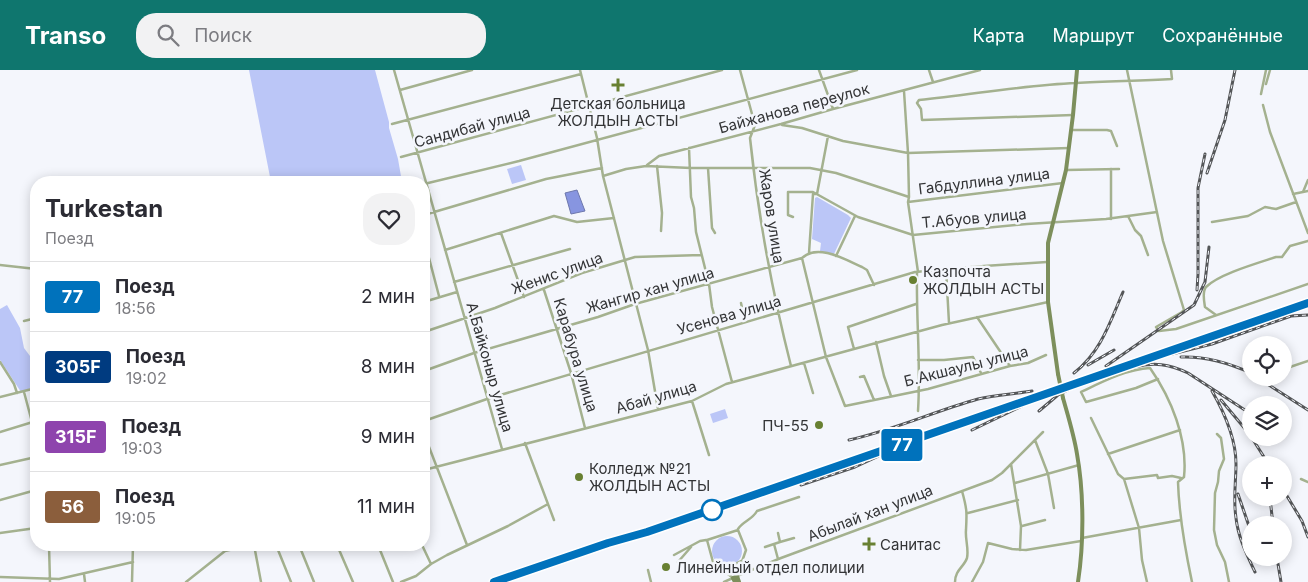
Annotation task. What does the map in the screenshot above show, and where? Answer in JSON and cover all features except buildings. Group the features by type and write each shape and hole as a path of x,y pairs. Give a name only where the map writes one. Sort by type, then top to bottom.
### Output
{"main road":[{"path":"1077,70 1066,170 1052,223 1047,262 1048,302 1058,374 1077,454 1082,509 1078,582"},
{"path":"735,579 739,582"}],"street":[{"name":"А.Байконыр улица","path":"394,70 423,176"},
{"path":"400,90 472,70"},
{"path":"580,70 597,138 603,176 648,350 658,410"},
{"name":"Сандибай улица","path":"401,157 722,70"},
{"name":"Жаров улица","path":"740,70 755,125 751,132 753,168 760,223 768,267 791,366"},
{"path":"820,70 833,109"},
{"path":"430,183 519,161 597,138 857,70"},
{"path":"929,70 933,82"},
{"name":"Байжанова переулок","path":"646,166 658,156 980,70"},
{"path":"1127,70 1163,241 1184,310 1156,327 1159,331 1176,329 1308,284"},
{"path":"1073,115 922,120 921,109 917,103 919,100 980,92 1075,83 1172,79 1170,70"},
{"path":"1261,94 1266,70"},
{"path":"1266,84 1270,70"},
{"path":"392,124 581,74"},
{"path":"904,91 908,154 908,197"},
{"path":"1263,105 1270,132 1308,233"},
{"path":"781,124 802,128 843,141 908,154 1069,148"},
{"path":"1071,130 1111,131 1116,146"},
{"path":"817,194 828,136"},
{"path":"689,148 691,197 696,232 709,284 712,308 732,382"},
{"path":"603,176 626,169 646,166"},
{"name":"Габдуллина улица","path":"646,166 822,169 908,197 908,202 1063,183"},
{"path":"656,166 662,213 661,231"},
{"path":"430,214 546,179 602,168"},
{"path":"708,168 712,228 715,233"},
{"path":"1066,170 1119,168"},
{"path":"1111,169 1111,219"},
{"path":"1304,192 1308,180"},
{"path":"1293,194 1308,191"},
{"path":"793,217 788,215 788,192 813,192 817,194"},
{"path":"817,194 813,194 809,253 825,253 836,256 866,270 874,285"},
{"name":"Т.Абуов улица","path":"817,194 854,216 913,235 1111,219 1158,212"},
{"name":"А.Байконыр улица","path":"430,200 502,449"},
{"path":"908,202 918,272 916,304 918,411"},
{"path":"1212,222 1248,216 1265,207 1276,209 1296,202"},
{"path":"445,250 554,216 577,222 614,218"},
{"path":"836,256 854,216"},
{"path":"1128,216 1135,230 1141,236 1148,255"},
{"path":"501,233 524,297"},
{"path":"1216,315 1205,307 1204,293 1206,288 1228,273 1282,256 1290,246 1308,241"},
{"path":"454,282 570,249"},
{"name":"Жангир хан улица","path":"430,369 474,353 635,304 802,258 809,253"},
{"name":"Женис улица","path":"430,330 544,290 582,274 635,257 702,255"},
{"path":"802,258 826,357"},
{"path":"430,261 440,296"},
{"name":"Усенова улица","path":"430,419 571,373 918,272 1047,262"},
{"path":"0,265 30,268"},
{"path":"946,269 949,323"},
{"name":"Карабура улица","path":"544,290 571,373 585,428"},
{"name":"А.Байконыр улица","path":"430,300 457,292"},
{"name":"Абай улица","path":"430,468 692,401 732,382 876,342 949,323 1048,302"},
{"path":"741,303 745,322"},
{"path":"854,348 848,328 916,304"},
{"path":"977,317 1010,366"},
{"path":"24,321 30,320"},
{"name":"Б.Акшаулы улица","path":"876,342 891,396"},
{"name":"Б.Акшаулы улица","path":"826,357 844,406 919,390 1010,366 1028,364 1046,355"},
{"path":"918,360 973,357 981,374"},
{"path":"1292,366 1308,361"},
{"path":"0,362 14,384 17,393"},
{"path":"804,363 813,393"},
{"path":"1158,378 1136,388 1086,402 1081,392 1102,382 1142,368 1150,368 1158,378 1182,438 1185,470 1184,477 1178,482 1182,533 1192,582"},
{"path":"860,377 864,376 874,400"},
{"path":"0,397 30,390"},
{"path":"24,392 30,410"},
{"path":"692,401 709,455"},
{"path":"1091,418 1118,474 1124,479 1140,528 1142,558 1147,582"},
{"path":"0,432 30,423"},
{"path":"1108,454 1180,430"},
{"name":"Абылай хан улица","path":"724,582 735,579 778,559 992,480 1043,432"},
{"path":"1217,434 1221,438 1224,459 1218,471 1215,493 1214,530 1217,545 1225,562 1229,582"},
{"path":"1035,440 1048,474 1054,508"},
{"name":"А.Байконыр улица","path":"525,443 554,520"},
{"path":"430,449 467,545"},
{"path":"0,466 30,458"},
{"path":"1011,464 1021,526 1020,550"},
{"path":"1015,483 1078,465"},
{"path":"1124,479 1157,475 1158,478 1172,476 1181,478"},
{"path":"1301,478 1308,482"},
{"path":"955,582 957,572 966,560 968,513 962,491"},
{"path":"0,500 30,492"},
{"path":"674,555 692,545 738,530 741,524 753,517 757,511 798,497"},
{"path":"968,513 1018,500"},
{"path":"401,582 416,576 431,564 548,504"},
{"path":"1021,526 1045,520"},
{"path":"972,582 983,562 988,543 1020,550 1036,549 1181,520"},
{"path":"0,534 30,529"},
{"path":"707,540 709,552 716,566 735,579 746,550 738,530"},
{"path":"778,533 780,542"},
{"path":"765,547 794,538"},
{"path":"774,544 778,559"},
{"path":"678,562 692,545"},
{"path":"49,551 50,581"},
{"path":"132,582 133,551"},
{"path":"186,582 225,551"},
{"path":"253,551 261,582"},
{"path":"278,551 291,582"},
{"path":"301,551 314,582"},
{"path":"340,551 353,582"},
{"path":"380,551 393,582"},
{"path":"425,551 431,564"},
{"path":"716,566 727,568 738,564 744,559"},
{"path":"0,577 50,581 133,562"},
{"path":"648,570 651,582"},
{"path":"84,574 85,582"}],"shaded area":[{"path":"249,70 375,70 401,176 270,176"},
{"path":"521,165 526,180 512,184 507,169"},
{"path":"577,190 585,211 571,214 565,193"},
{"path":"817,197 851,218 834,254 820,251 821,243 812,239 815,198"},
{"path":"7,305 20,328 24,348 30,356 30,388 21,392 0,360 0,309"},
{"path":"725,409 728,418 713,423 710,414"},
{"path":"727,536 733,537 741,545 741,557 733,565 727,566 721,565 713,557 712,551 713,545 721,537"}],"railway":[{"path":"1207,173 1225,120 1235,70"},
{"path":"1197,290 1198,188 1205,154"},
{"path":"1106,366 1194,305 1205,282 1209,247"},
{"path":"1074,373 1098,346 1123,292"},
{"path":"494,582 1308,301"},
{"path":"1172,354 1212,344 1291,316 1308,315"},
{"path":"1088,365 1114,350"},
{"path":"1181,357 1217,361 1242,369"},
{"path":"1134,367 1155,364 1181,370 1242,408"},
{"path":"1270,386 1308,410"},
{"path":"1039,411 1058,395 1068,390"},
{"path":"849,440 978,399 1032,391"},
{"path":"1212,391 1232,435 1236,464 1235,504 1237,525 1243,546 1255,572"},
{"path":"1221,400 1242,425"},
{"path":"972,430 1022,406"},
{"path":"1257,446 1263,456"},
{"path":"801,485 855,467 881,455"},
{"path":"1238,494 1246,516"},
{"path":"1292,504 1302,521 1308,537"},
{"path":"1271,506 1272,516"},
{"path":"1278,566 1281,582"}],"train":[{"name":"77","path":"494,582 922,438 1308,303"}],"place":[{"name":"Детская больница ЖОЛДЫН АСТЫ","path":"618,85"},
{"name":"Казпочта ЖОЛДЫН АСТЫ","path":"913,280"},
{"name":"ПЧ-55","path":"819,425"},
{"name":"Колледж №21 ЖОЛДЫН АСТЫ","path":"579,477"},
{"name":"Санитас","path":"869,544"},
{"name":"Линейный отдел полиции","path":"666,567"}]}
